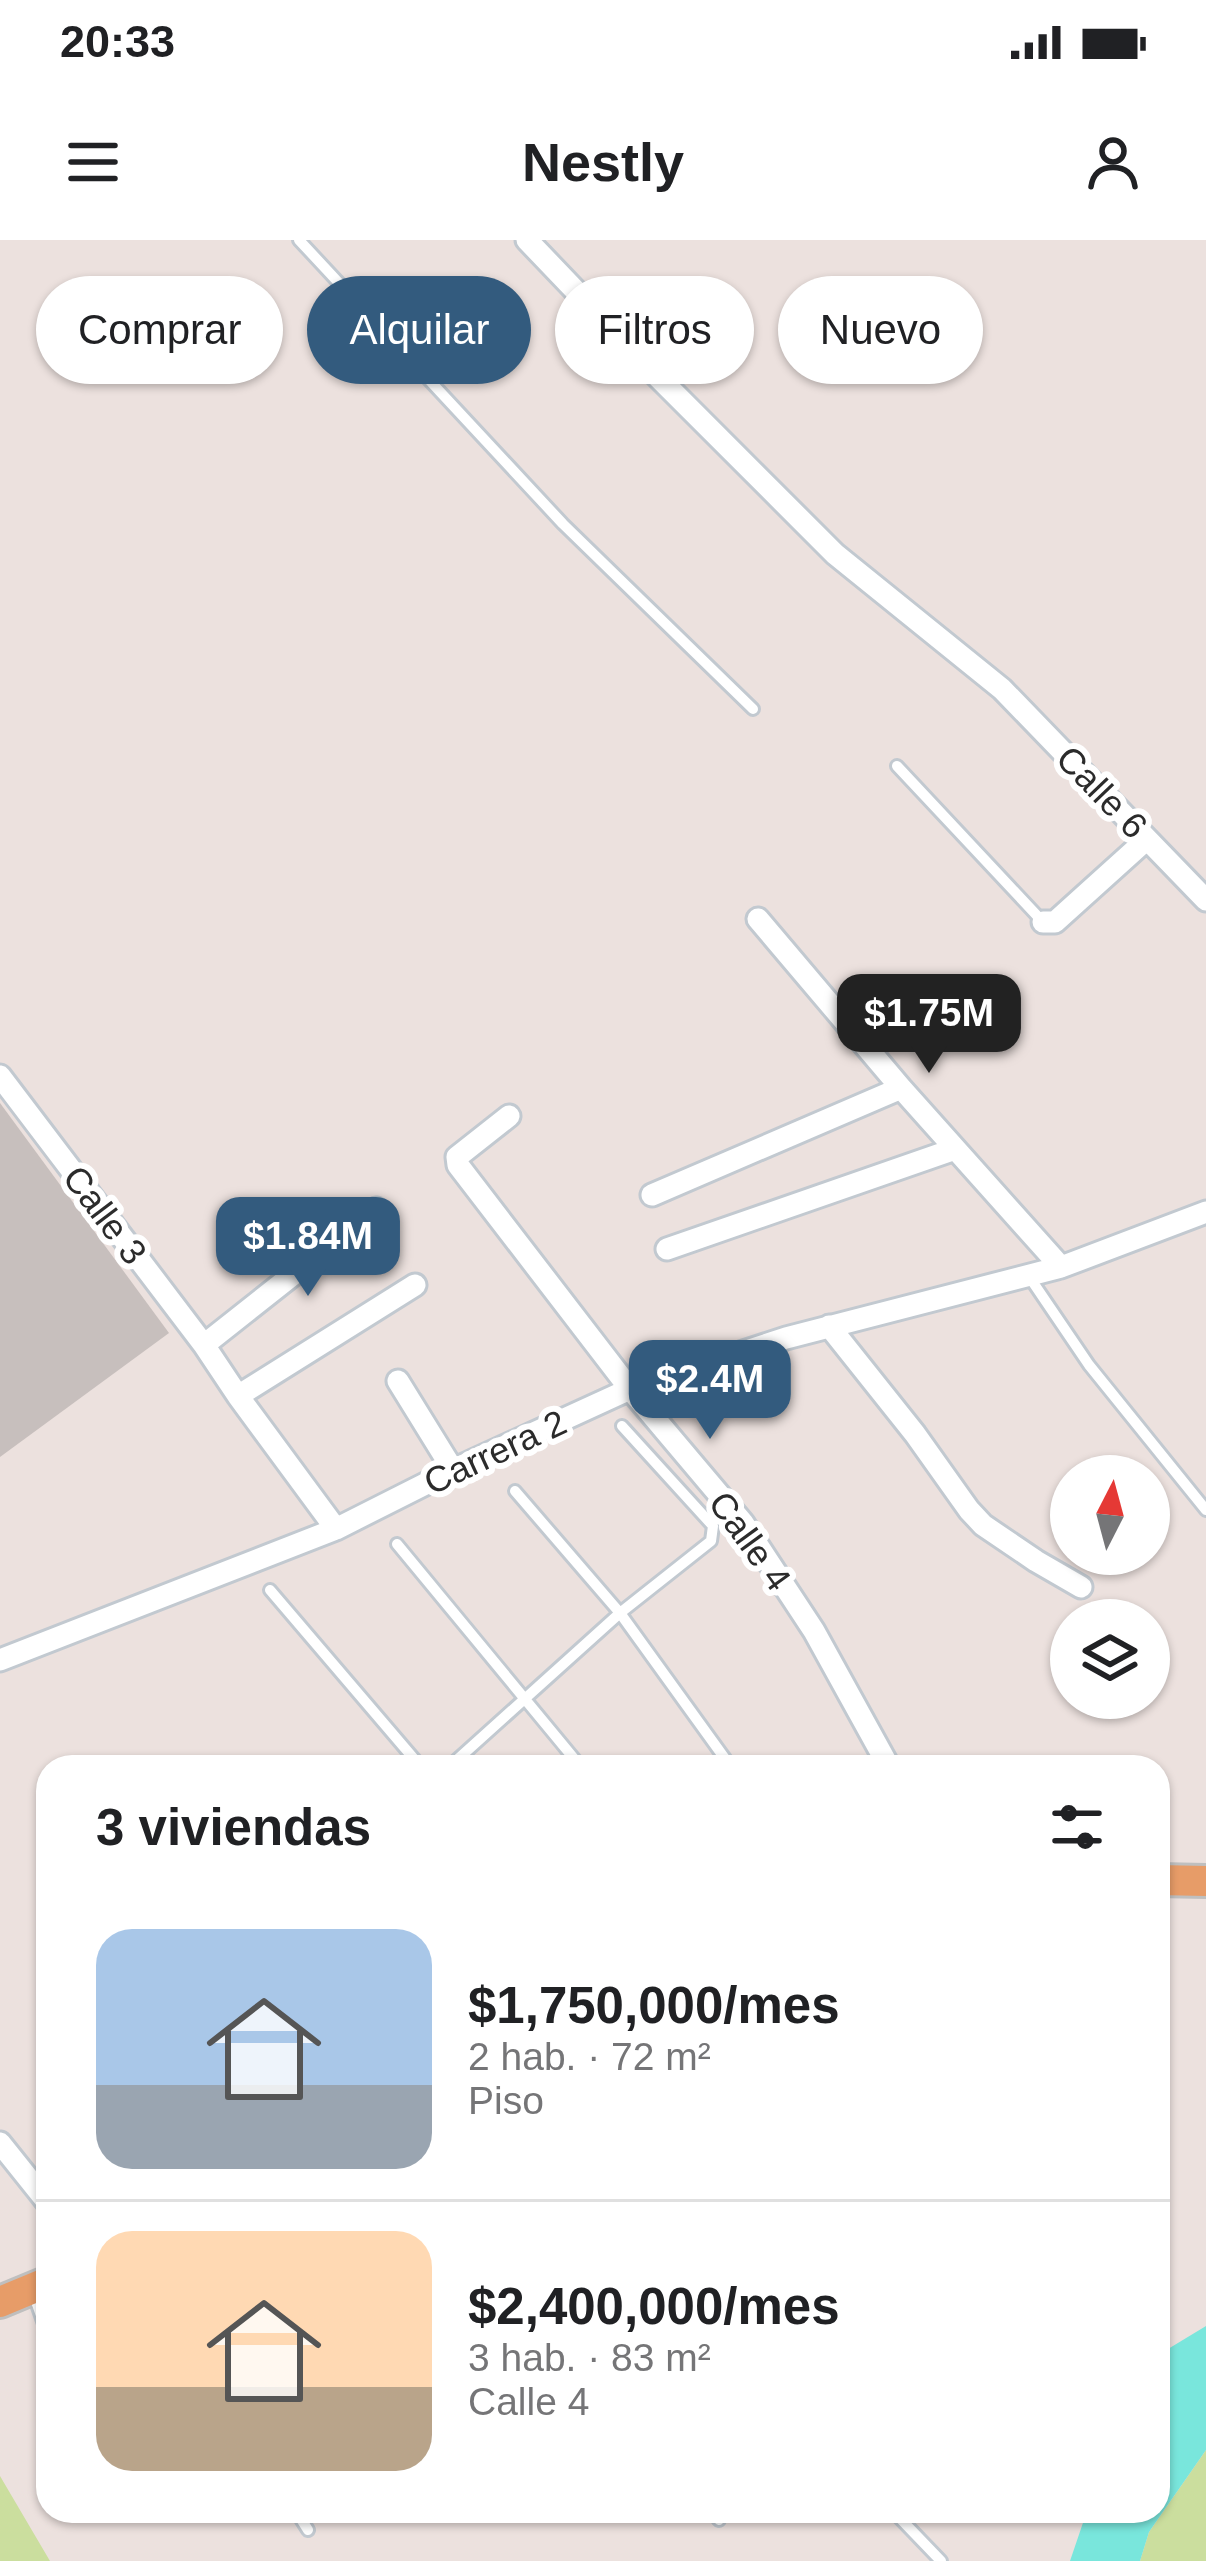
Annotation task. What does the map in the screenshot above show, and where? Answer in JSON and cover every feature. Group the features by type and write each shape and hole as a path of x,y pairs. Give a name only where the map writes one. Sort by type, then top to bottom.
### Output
{"main road":[{"path":"1170,1880 1206,1881"},
{"path":"0,2302 36,2287"}],"street":[{"name":"Calle 6","path":"527,240 835,554 998,685 1206,900"},
{"path":"1043,922 1055,922 1147,839"},
{"path":"758,919 1061,1267"},
{"name":"Calle 3","path":"0,1076 336,1528"},
{"path":"652,1195 901,1088"},
{"name":"Calle 4","path":"509,1116 456,1161 630,1389 743,1523 814,1630 882,1755"},
{"path":"667,1249 956,1149"},
{"path":"204,1346 376,1209"},
{"name":"Carrera 2","path":"0,1660 336,1528 630,1389 829,1326 1061,1267 1206,1212"},
{"path":"238,1396 415,1285"},
{"path":"829,1326 983,1525 1081,1587"},
{"path":"398,1381 453,1470"},
{"path":"0,2143 36,2188"}],"lane":[{"path":"299,240 563,524 753,709"},
{"path":"897,766 1043,922"},
{"path":"1028,1275 1089,1365 1206,1510"},
{"path":"462,1755 620,1613 712,1541 713,1526 622,1426"},
{"path":"514,1491 620,1613 721,1755"},
{"path":"398,1544 571,1755"},
{"path":"270,1590 411,1755"},
{"path":"304,2523 308,2530"},
{"path":"905,2523 941,2561"}],"green space":[{"path":"1206,2450 1206,2561 1140,2561 1155,2523 1170,2523 1170,2502"},
{"path":"0,2476 50,2561 0,2561"}],"water":[{"path":"1206,2326 1206,2450 1170,2502 1170,2348"},
{"path":"1083,2523 1155,2523 1140,2561 1070,2561"}],"building":[{"path":"0,1103 169,1333 0,1457"}]}
